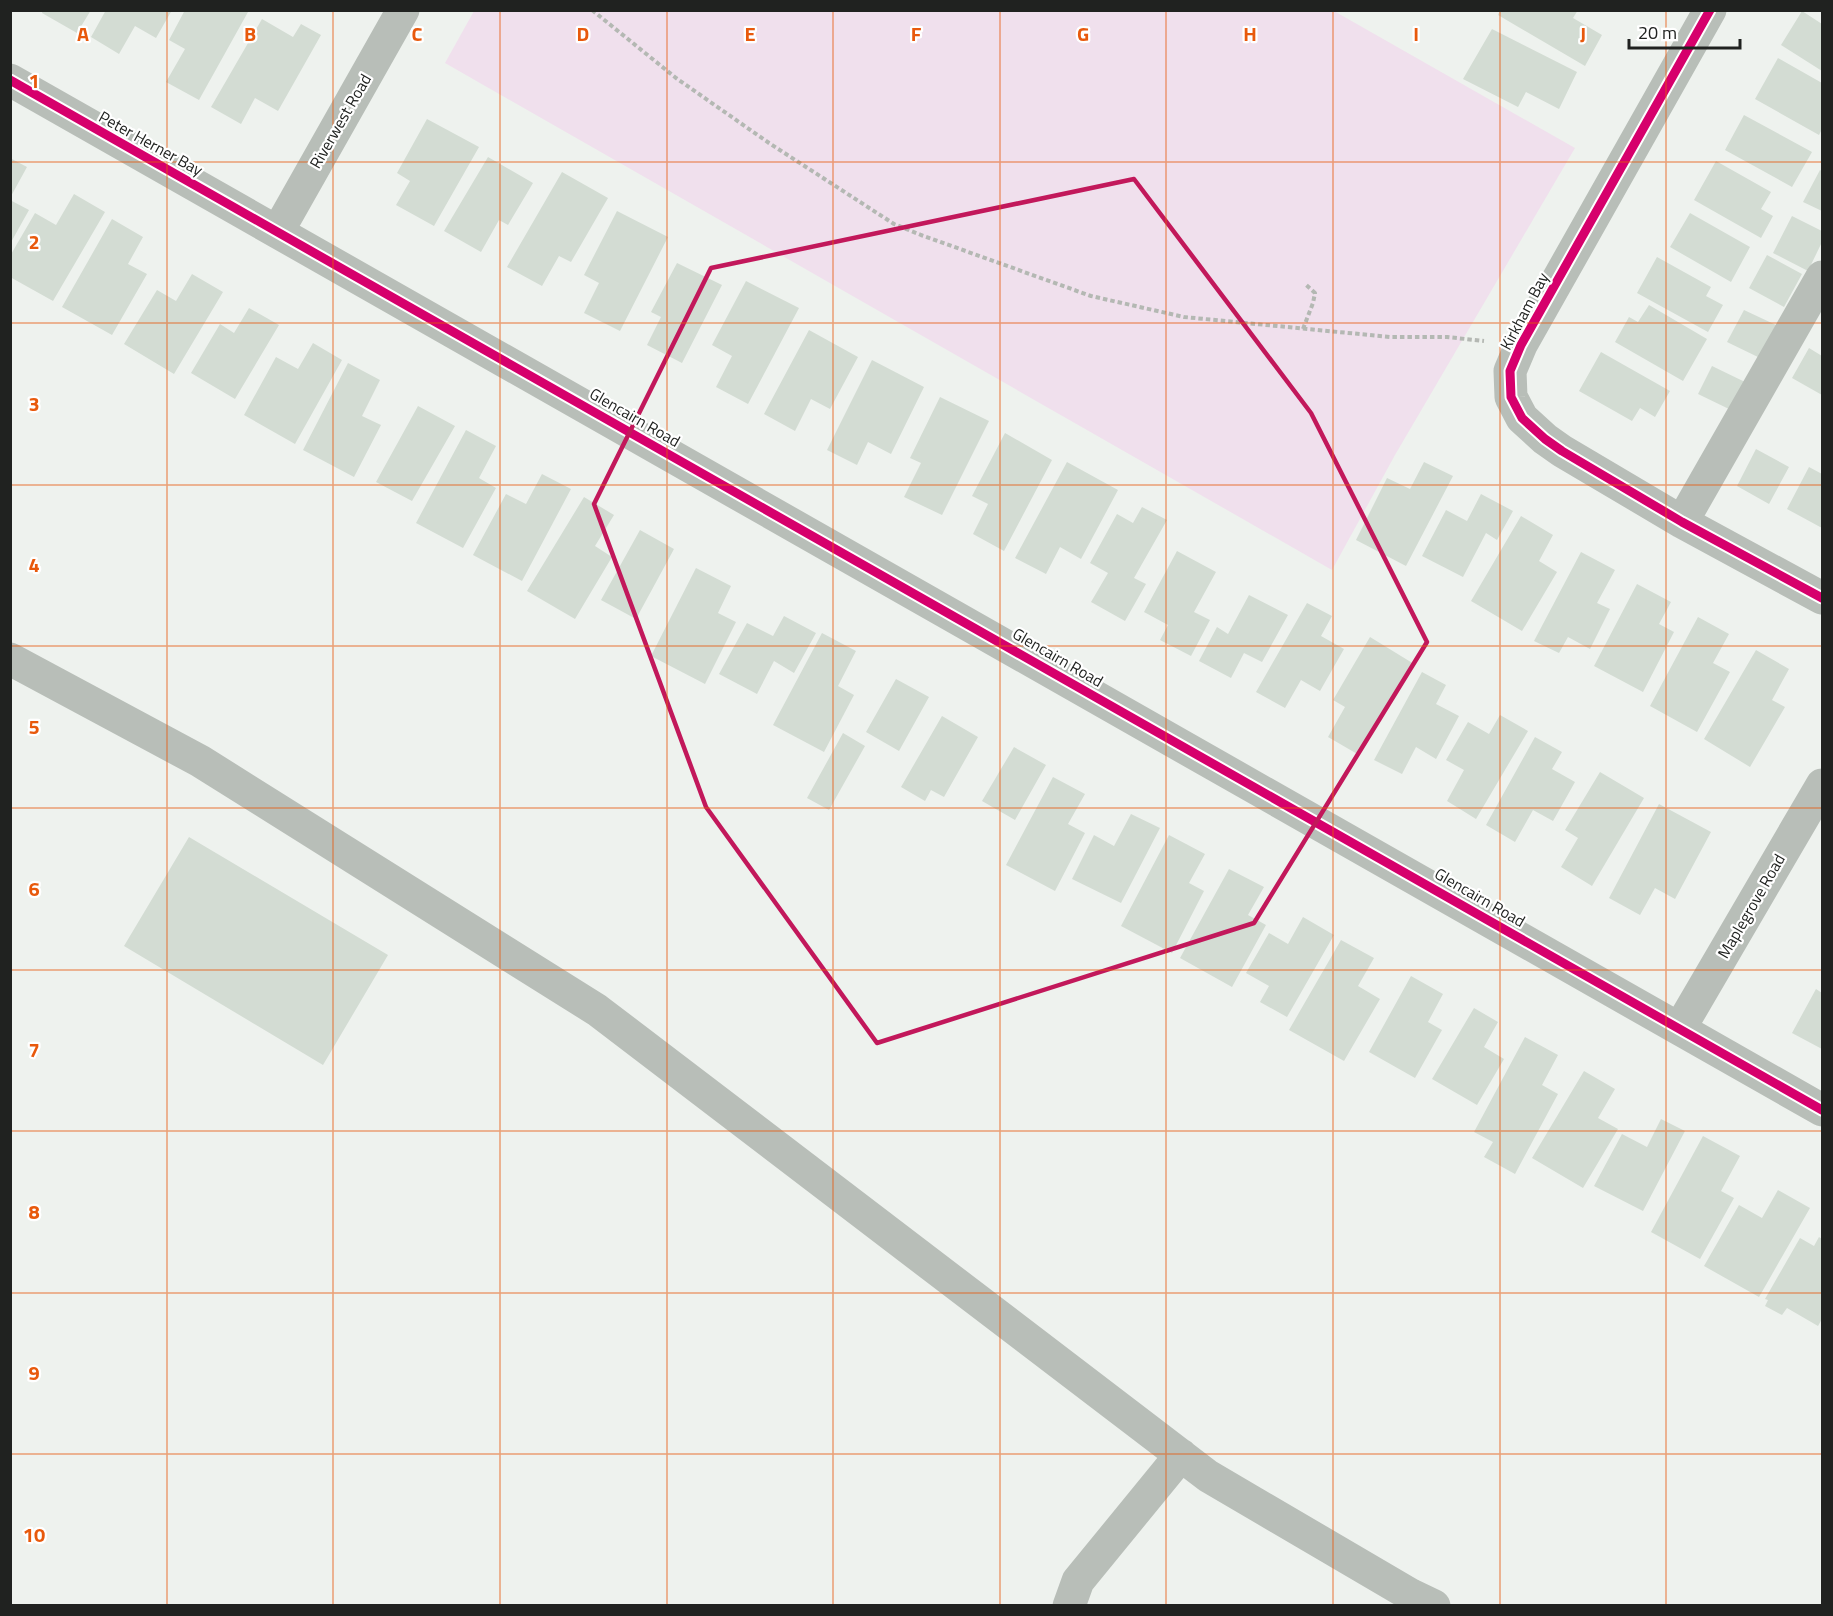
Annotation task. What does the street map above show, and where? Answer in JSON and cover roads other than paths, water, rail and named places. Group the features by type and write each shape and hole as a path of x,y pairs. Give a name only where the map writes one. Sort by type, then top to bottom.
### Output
{"street":[{"name":"Riverwest Road","path":"278,231 403,10"},
{"name":"Kirkham Bay","path":"1710,10 1521,345 1510,371 1511,397 1522,418 1562,451 1682,522 1822,598"},
{"name":"Peter Herner Bay","path":"10,80 278,231"},
{"name":"Glencairn Road","path":"278,231 1822,1110"},
{"path":"1682,522 1822,277"},
{"path":"10,660 200,761 597,1010 1218,1482 1411,1594 1434,1605"},
{"name":"Maplegrove Road","path":"1680,1028 1822,785"},
{"path":"1070,1605 1078,1581 1181,1455"}]}
